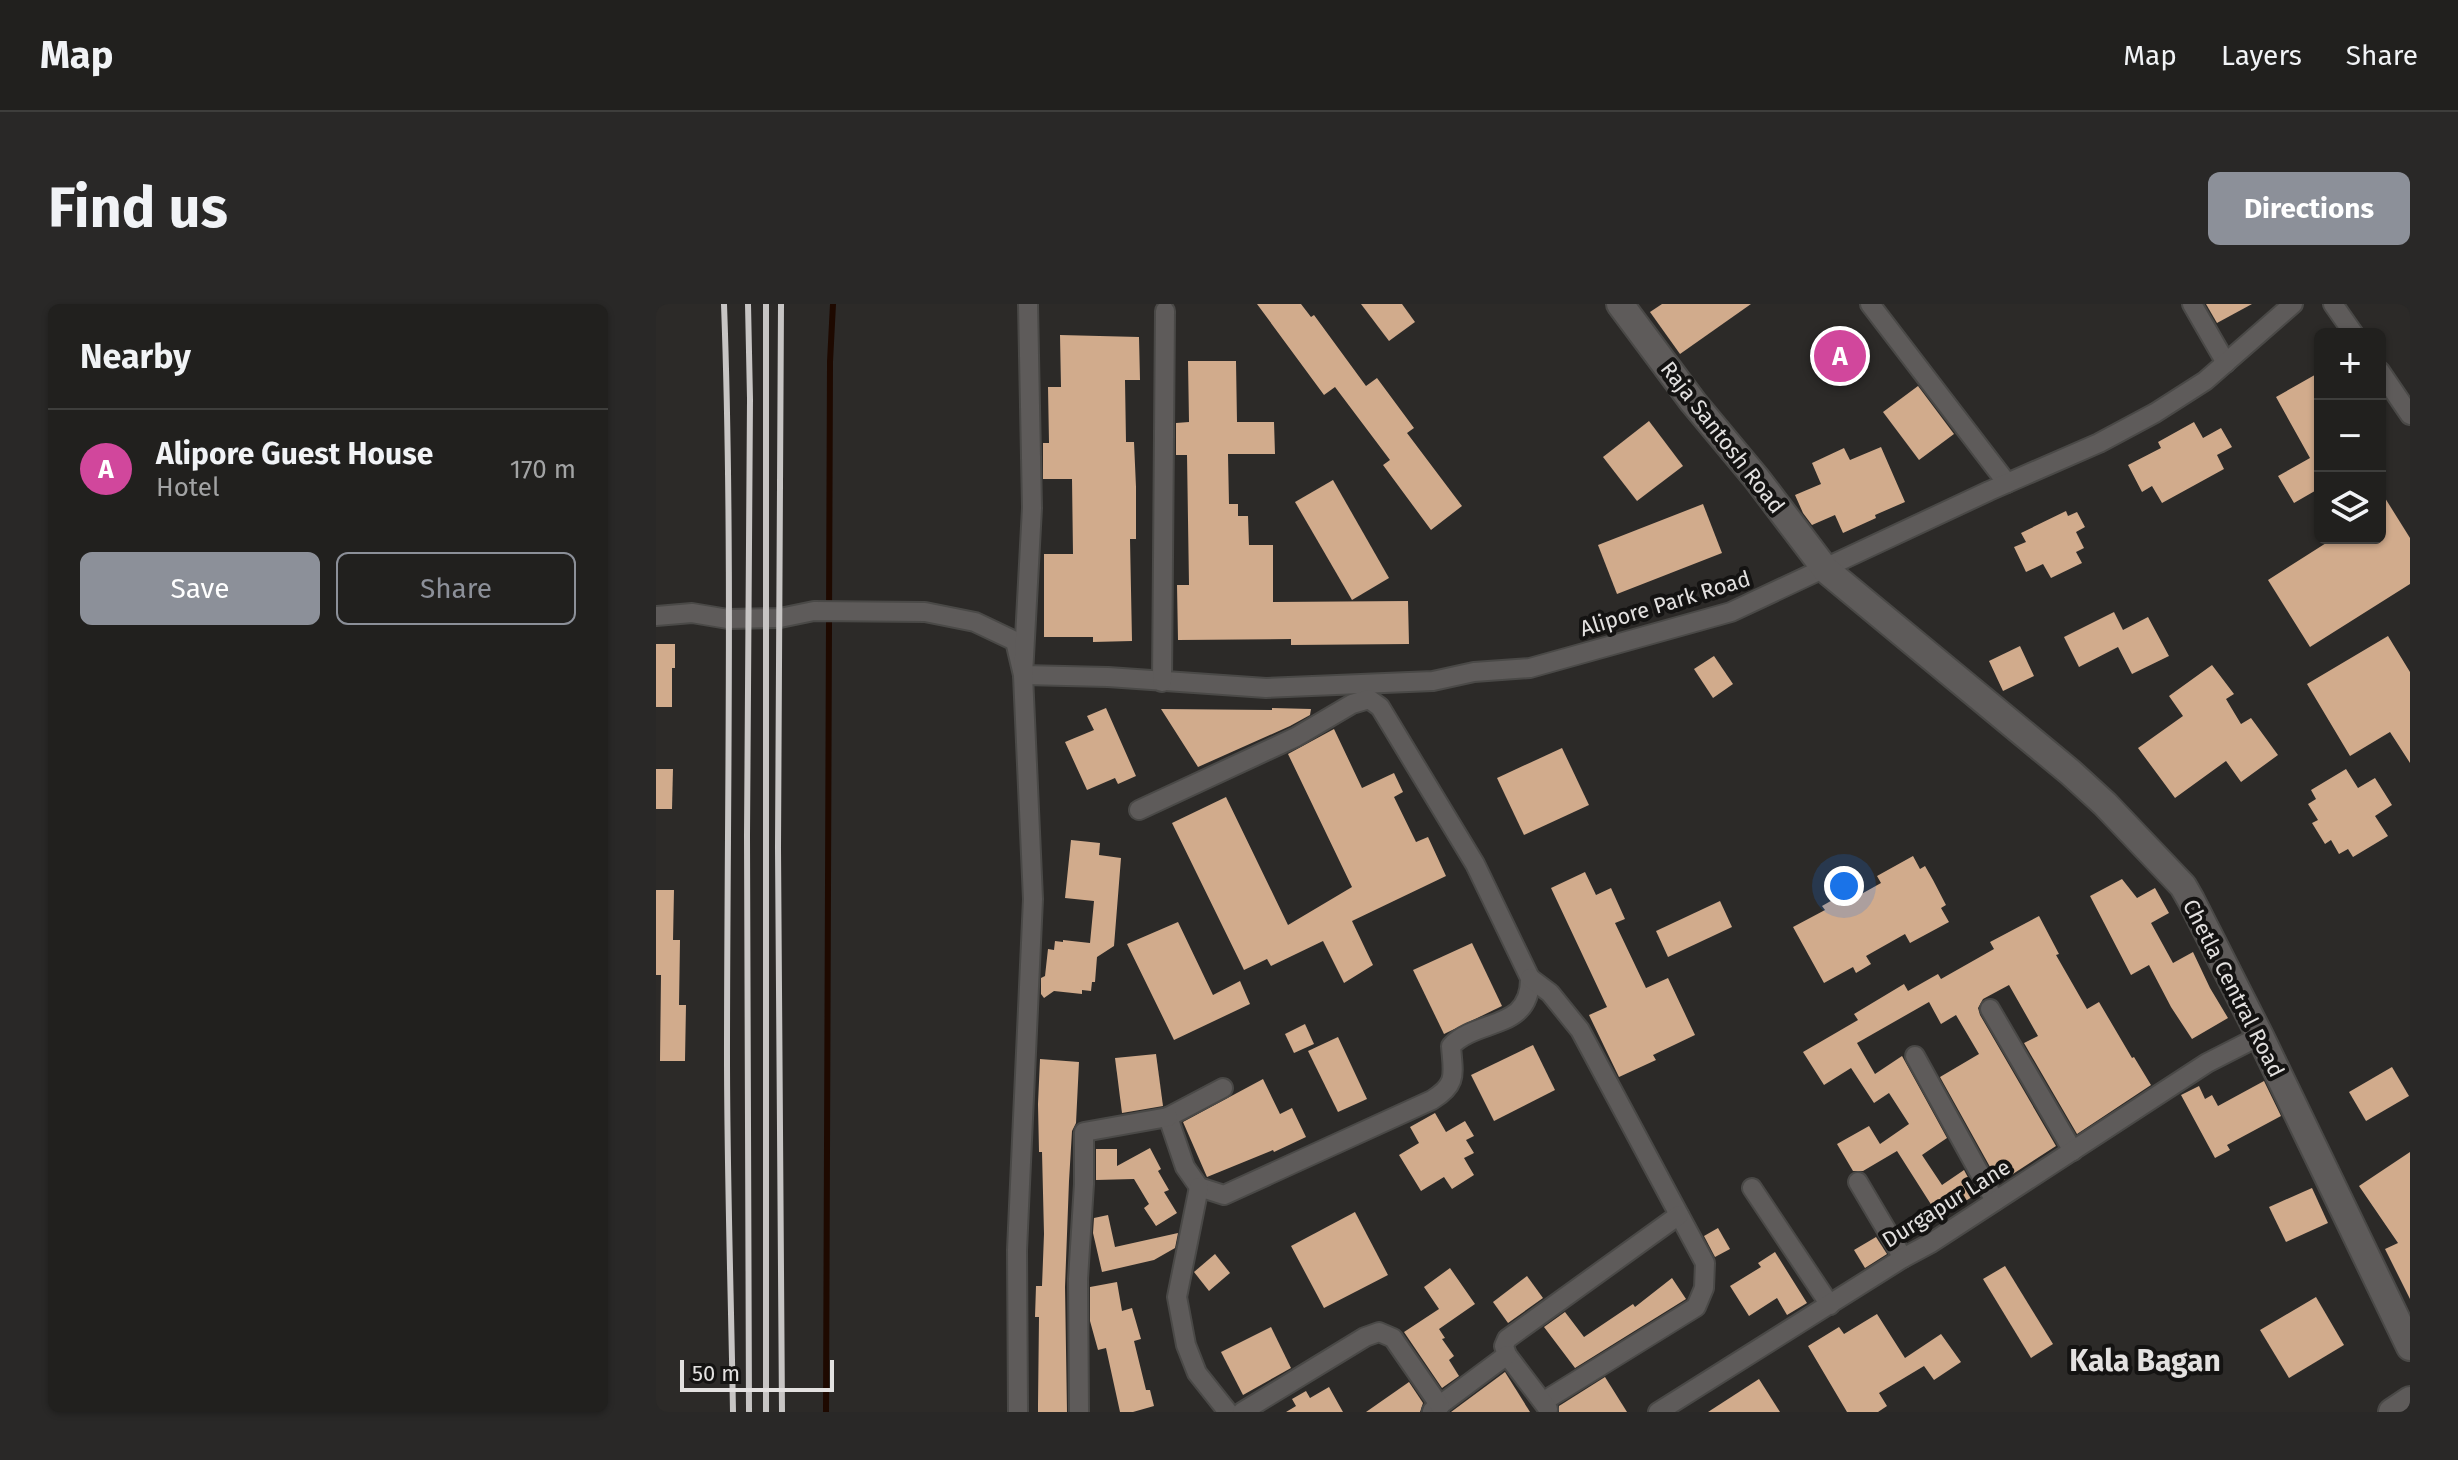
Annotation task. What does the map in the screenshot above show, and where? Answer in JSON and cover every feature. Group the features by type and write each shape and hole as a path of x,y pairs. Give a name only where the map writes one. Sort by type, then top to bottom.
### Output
{"main road":[{"name":"Raja Santosh Road","path":"1620,304 1826,570"},
{"name":"Chetla Central Road","path":"1826,570 2070,772 2183,886 2260,1036 2410,1347"},
{"path":"2392,1412 2410,1400"}],"street":[{"path":"1018,1412 1017,1250 1033,899 1023,675 1032,508 1028,304"},
{"path":"1870,304 2007,483"},
{"path":"2192,304 2226,363"},
{"name":"Alipore Park Road","path":"1023,675 1108,677 1266,688 1433,681 1474,672 1530,668 1731,612 2099,443 2155,413 2205,381 2293,304"},
{"path":"2333,304 2350,328"},
{"path":"1162,682 1165,311"},
{"path":"2386,380 2410,415"},
{"path":"656,616 692,613 718,618 780,618 814,611 925,612 954,616 975,622 1015,641 1023,675"},
{"path":"1139,810 1296,737 1352,704 1369,699 1380,707 1475,864 1530,978 1530,992 1519,1011 1504,1022 1461,1035 1451,1046 1454,1075 1448,1090 1224,1195 1199,1187 1185,1167 1168,1117"},
{"path":"1530,978 1550,993 1580,1030 1705,1263 1704,1288 1696,1307 1547,1407 1507,1355 1504,1346 1507,1339 1679,1215"},
{"path":"1990,1009 2073,1151"},
{"name":"Durgapur Lane","path":"1658,1412 1931,1243 2207,1063 2260,1036"},
{"path":"1915,1056 1995,1201"},
{"path":"1079,1412 1078,1279 1084,1132 1168,1117 1223,1088"},
{"path":"1858,1182 1903,1258"},
{"path":"1199,1187 1177,1297 1186,1345 1197,1373 1231,1412 1379,1332 1393,1338 1435,1409 1507,1355"},
{"path":"1752,1188 1830,1305"}],"building":[{"path":"1257,304 1301,304 1311,317 1314,315 1366,386 1377,378 1414,428 1407,433 1462,506 1431,530 1383,465 1390,460 1335,387 1324,395"},
{"path":"1361,304 1402,304 1415,322 1389,341"},
{"path":"1662,304 1751,304 1680,354 1650,312"},
{"path":"2206,304 2252,304 2217,323"},
{"path":"1060,335 1139,337 1140,380 1125,380 1126,442 1134,442 1136,487 1136,539 1130,539 1132,641 1093,642 1093,637 1044,637 1044,554 1073,554 1072,479 1043,479 1043,443 1049,443 1048,387 1061,387"},
{"path":"1188,361 1236,361 1237,422 1274,422 1275,454 1228,454 1229,504 1238,504 1238,516 1248,516 1249,545 1273,545 1273,602 1408,601 1409,644 1291,645 1291,639 1178,640 1177,585 1189,585 1187,455 1176,455 1176,423 1189,422"},
{"path":"2314,375 2314,491 2294,503 2278,476 2310,458 2276,397"},
{"path":"1918,386 1954,434 1919,460 1883,412"},
{"path":"1649,421 1683,466 1637,501 1603,457"},
{"path":"2194,422 2203,438 2221,428 2232,447 2217,455 2224,469 2162,503 2152,486 2142,492 2128,465 2161,448 2158,442"},
{"path":"1881,447 1905,502 1843,533 1835,515 1812,525 1795,495 1821,484 1812,463 1844,448 1850,460"},
{"path":"1333,480 1389,578 1352,600 1295,502"},
{"path":"2386,500 2410,538 2410,584 2310,647 2268,580 2325,544 2386,544"},
{"path":"1703,504 1722,553 1617,594 1598,545"},
{"path":"2066,511 2068,516 2077,512 2085,527 2076,532 2084,548 2076,552 2082,563 2051,578 2043,564 2026,572 2014,547 2026,542 2021,533"},
{"path":"2114,612 2123,630 2148,617 2169,656 2132,674 2118,647 2079,667 2064,637"},
{"path":"2388,636 2410,672 2410,763 2390,732 2350,756 2307,684"},
{"path":"656,644 675,644 672,707 656,707"},
{"path":"2020,646 2034,676 2003,691 1989,661"},
{"path":"1714,656 1733,684 1713,698 1694,669"},
{"path":"2212,665 2234,694 2226,699 2241,724 2251,718 2278,755 2241,782 2226,761 2175,798 2138,748 2183,716 2169,696"},
{"path":"1106,708 1136,776 1118,784 1115,778 1087,790 1065,742 1094,730 1087,716"},
{"path":"1161,709 1272,710 1311,709 1310,715 1290,726 1198,767"},
{"path":"1334,729 1362,788 1394,773 1403,792 1394,797 1416,842 1428,837 1446,876 1352,921 1373,965 1344,983 1323,941 1271,966 1267,959 1244,970 1172,823 1226,797 1288,925 1352,887 1288,754"},
{"path":"1562,748 1589,805 1524,835 1497,778"},
{"path":"656,769 673,769 672,809 656,809"},
{"path":"2346,769 2358,788 2375,778 2392,805 2375,816 2388,836 2353,857 2348,849 2339,854 2331,840 2325,844 2312,823 2318,820 2308,804 2316,799 2311,790"},
{"path":"1071,840 1100,843 1099,855 1121,858 1114,946 1097,957 1091,991 1082,990 1082,994 1054,991 1044,998 1041,978 1045,976 1048,949 1054,950 1055,941 1090,943 1094,901 1065,898"},
{"path":"1913,856 1920,869 1925,866 1933,880 1946,905 1941,908 1949,922 1910,943 1905,934 1866,956 1871,964 1856,973 1853,967 1824,983 1793,927 1825,910 1822,906 1836,898 1840,906 1881,883 1877,876"},
{"path":"1585,872 1596,895 1611,888 1625,919 1615,923 1646,988 1668,978 1695,1035 1653,1055 1656,1060 1619,1077 1589,1015 1607,1007 1551,888"},
{"path":"2122,879 2137,898 2155,888 2169,913 2151,923 2173,963 2193,952 2228,1018 2192,1039 2149,965 2131,975 2090,896"},
{"path":"656,890 674,890 673,940 680,940 679,1005 686,1005 685,1061 660,1061 661,975 656,975"},
{"path":"1720,901 1732,927 1668,957 1656,931"},
{"path":"2039,916 2059,954 2056,955 2087,1009 2099,1002 2151,1085 2077,1134 2024,1043 2038,1036 2009,985 1983,999 1978,1008 1980,1015 2056,1146 1999,1183 1940,1077 1979,1054 1956,1015 1941,1024 1929,1002 1857,1043 1875,1074 1902,1056 1947,1138 1922,1155 1942,1185 1964,1170 1977,1194 1939,1217 1897,1151 1863,1171 1853,1171 1837,1144 1869,1126 1880,1144 1909,1124 1889,1093 1874,1103 1851,1068 1824,1085 1803,1052 1858,1020 1854,1014 1904,984 1908,991 1938,974 1941,979 1994,949 1990,942"},
{"path":"1178,922 1213,995 1240,981 1250,1004 1174,1040 1127,944"},
{"path":"1472,943 1502,1006 1444,1034 1413,970"},
{"path":"1305,1024 1314,1044 1294,1053 1285,1034"},
{"path":"1338,1037 1367,1099 1338,1112 1308,1051"},
{"path":"1533,1045 1555,1090 1494,1121 1471,1075"},
{"path":"1156,1054 1163,1106 1122,1113 1115,1058"},
{"path":"1040,1059 1079,1062 1076,1123 1072,1131 1065,1287 1067,1412 1038,1412 1039,1317 1035,1317 1036,1286 1042,1286 1044,1234 1042,1152 1039,1152"},
{"path":"2392,1067 2409,1096 2366,1121 2349,1092"},
{"path":"1263,1079 1280,1114 1292,1108 1306,1137 1207,1177 1183,1122"},
{"path":"2264,1081 2281,1116 2227,1145 2230,1150 2215,1158 2181,1095 2199,1086 2205,1099 2212,1095 2218,1106"},
{"path":"1435,1113 1446,1132 1465,1121 1474,1136 1466,1140 1474,1153 1464,1158 1474,1175 1452,1189 1444,1177 1421,1191 1399,1155 1419,1143 1410,1127"},
{"path":"1150,1148 1169,1190 1164,1192 1177,1213 1156,1226 1144,1208 1149,1204 1134,1179 1096,1180 1096,1149 1117,1149 1117,1166"},
{"path":"2410,1152 2410,1299 2385,1249 2398,1243 2359,1186"},
{"path":"2312,1188 2328,1223 2286,1242 2269,1207"},
{"path":"1355,1212 1388,1275 1324,1308 1291,1246"},
{"path":"1108,1215 1115,1247 1178,1233 1175,1248 1154,1260 1102,1272 1093,1233 1094,1218"},
{"path":"1718,1228 1730,1249 1715,1257 1704,1236"},
{"path":"1876,1237 1887,1254 1865,1268 1854,1250"},
{"path":"1775,1252 1807,1303 1787,1315 1777,1298 1749,1316 1730,1286 1761,1267 1758,1263"},
{"path":"1215,1254 1230,1273 1209,1291 1194,1272"},
{"path":"2005,1266 2053,1344 2031,1358 1983,1279"},
{"path":"1450,1268 1475,1304 1439,1329 1454,1356 1449,1360 1459,1376 1442,1388 1404,1332 1439,1309 1424,1287"},
{"path":"1527,1276 1543,1298 1508,1323 1493,1302"},
{"path":"1672,1278 1686,1299 1575,1368 1544,1327 1565,1312 1584,1337 1633,1304 1635,1307"},
{"path":"1117,1282 1122,1311 1132,1308 1141,1339 1134,1341 1146,1390 1150,1390 1154,1406 1133,1412 1120,1412 1106,1348 1098,1350 1090,1321 1090,1287"},
{"path":"2316,1297 2344,1345 2289,1378 2260,1330"},
{"path":"1877,1314 1905,1358 1941,1334 1961,1362 1934,1380 1924,1366 1879,1393 1887,1406 1878,1412 1847,1412 1808,1346 1839,1327 1844,1334"},
{"path":"1271,1327 1291,1368 1243,1395 1221,1352"},
{"path":"1505,1372 1530,1412 1451,1412"},
{"path":"1605,1377 1627,1412 1559,1412 1559,1406"},
{"path":"1759,1379 1780,1412 1708,1412"},
{"path":"1409,1382 1423,1403 1420,1412 1366,1412"},
{"path":"1329,1387 1343,1412 1286,1412 1296,1406 1292,1399 1306,1391 1310,1398"}],"waterway":[{"path":"826,1412 830,362 833,304"}],"railway":[{"path":"724,304 729,586 727,1100 733,1412"},
{"path":"748,304 749,1412"},
{"path":"766,304 766,1412"},
{"path":"781,304 778,848 782,1412"}],"place":[{"name":"Alipore Guest House","path":"1840,356"}],"district":[{"name":"Kala Bagan","path":"2145,1361"}]}
